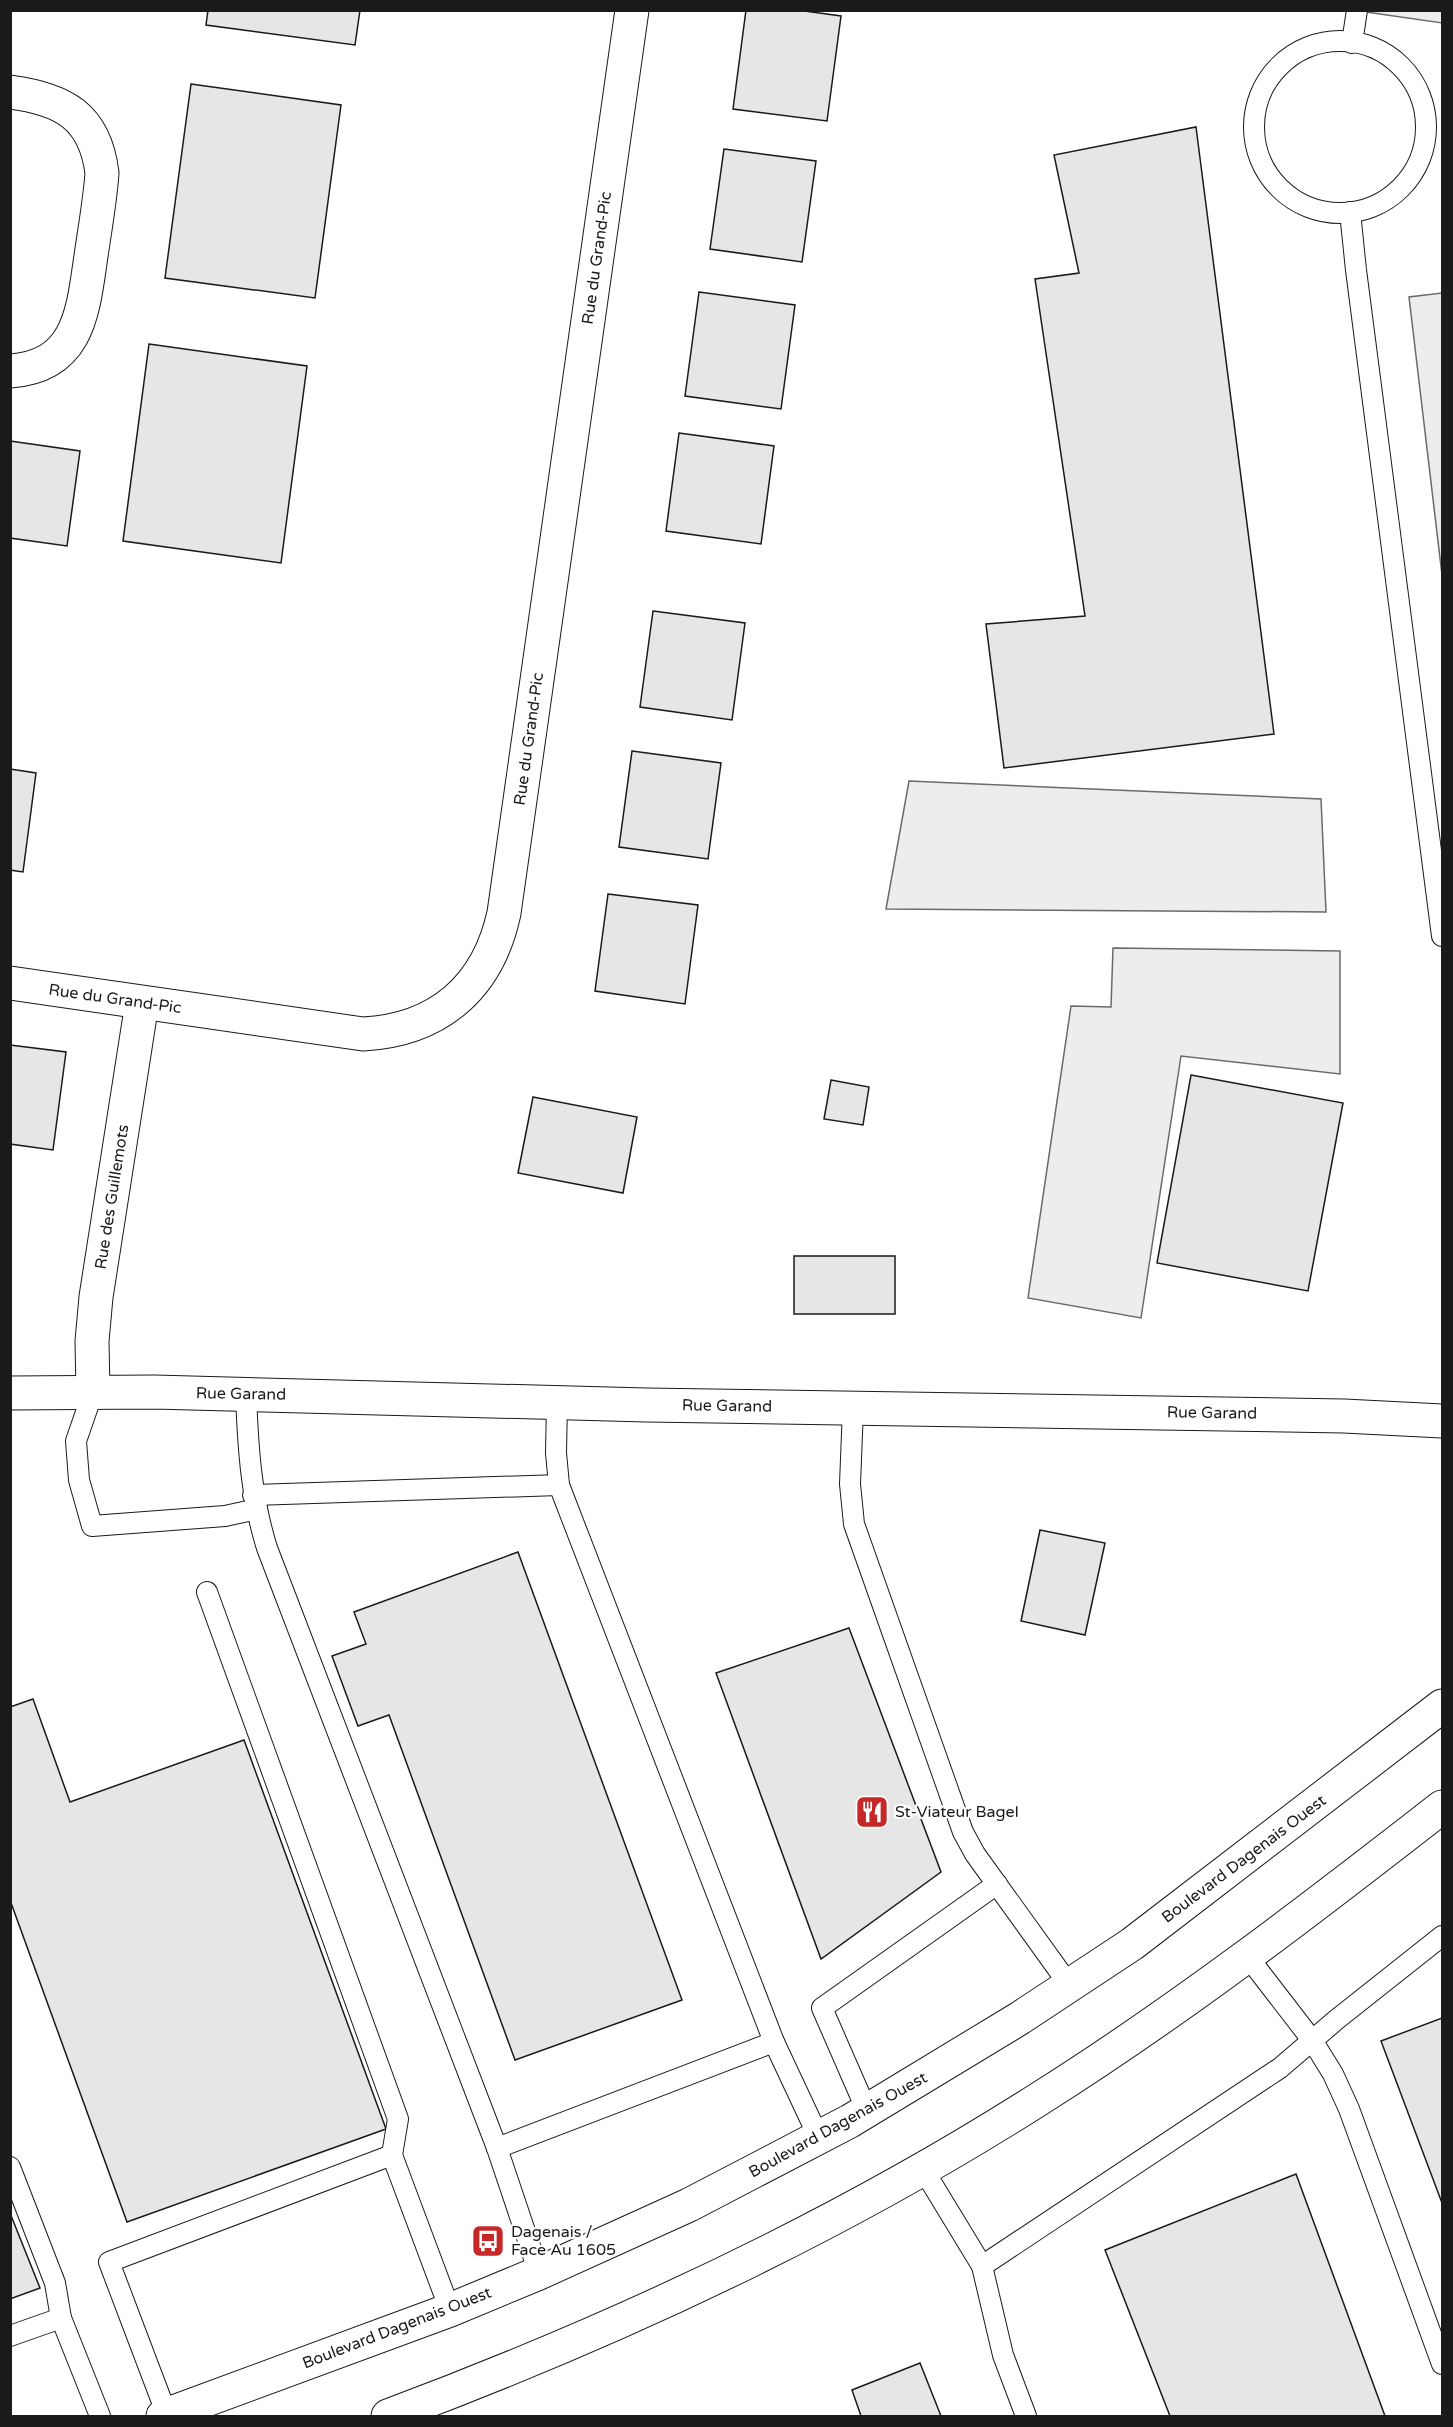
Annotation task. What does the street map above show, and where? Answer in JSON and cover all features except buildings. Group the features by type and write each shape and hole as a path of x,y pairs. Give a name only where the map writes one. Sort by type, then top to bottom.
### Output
{"street":[{"name":"Rue du Grand-Pic","path":"10,983 345,1032 381,1033 417,1024 450,1006 476,981 495,949 504,913 632,10"},
{"path":"10,92 46,98 59,103 76,116 90,133 96,145 102,173 83,309 75,333 68,343 49,360 37,366 10,371"},
{"name":"Rue des Guillemots","path":"93,1392 92,1341 96,1297 142,1003"},
{"name":"Rue Garand","path":"10,1393 93,1392 1344,1416 1443,1421"},
{"name":"Boulevard Dagenais Ouest","path":"165,2416 450,2310 539,2273 689,2205 819,2138 1070,1986 1132,1944 1443,1706"},
{"path":"388,2416 478,2383 631,2318 777,2247 923,2169 1078,2074 1248,1957 1443,1807"}],"lane":[{"path":"1352,43 1357,10"},
{"path":"1352,43 1371,48 1399,66 1433,114 1420,158 1407,181 1387,199 1363,210 1350,212 1325,212 1301,204 1290,197 1265,170 1254,134 1256,109 1271,76 1297,53 1318,44 1352,43"},
{"path":"1350,212 1443,936"},
{"path":"93,1392 76,1441 79,1480 92,1526 225,1516 255,1502 559,1485"},
{"path":"246,1395 248,1451 255,1502 267,1548 497,2148 539,2273"},
{"path":"557,1402 556,1453 559,1485 774,2042 819,2138"},
{"path":"853,1408 850,1484 854,1524 951,1805 975,1854 1070,1986"},
{"path":"207,1592 398,2120 392,2155 450,2310"},
{"path":"867,2111 822,2008 997,1884"},
{"path":"982,2266 1262,2080 1443,1936"},
{"path":"1248,1957 1312,2040 1334,2074 1443,2364"},
{"path":"497,2148 774,2042"},
{"path":"165,2416 109,2262 392,2155"},
{"path":"10,2167 55,2283 61,2318 100,2416"},
{"path":"923,2169 982,2266 1003,2355 1026,2416"},
{"path":"10,2336 61,2318"}],"shaded area":[{"path":"1359,11 1442,11 1442,23"},
{"path":"1442,293 1442,575 1409,297"},
{"path":"909,781 1321,799 1326,912 886,909"},
{"path":"1113,948 1340,951 1340,1074 1181,1056 1141,1318 1028,1298 1071,1006 1111,1007"}],"place":[{"name":"St-Viateur Bagel","path":"872,1812"},
{"name":"Dagenais / Face Au 1605","path":"488,2241"}]}
